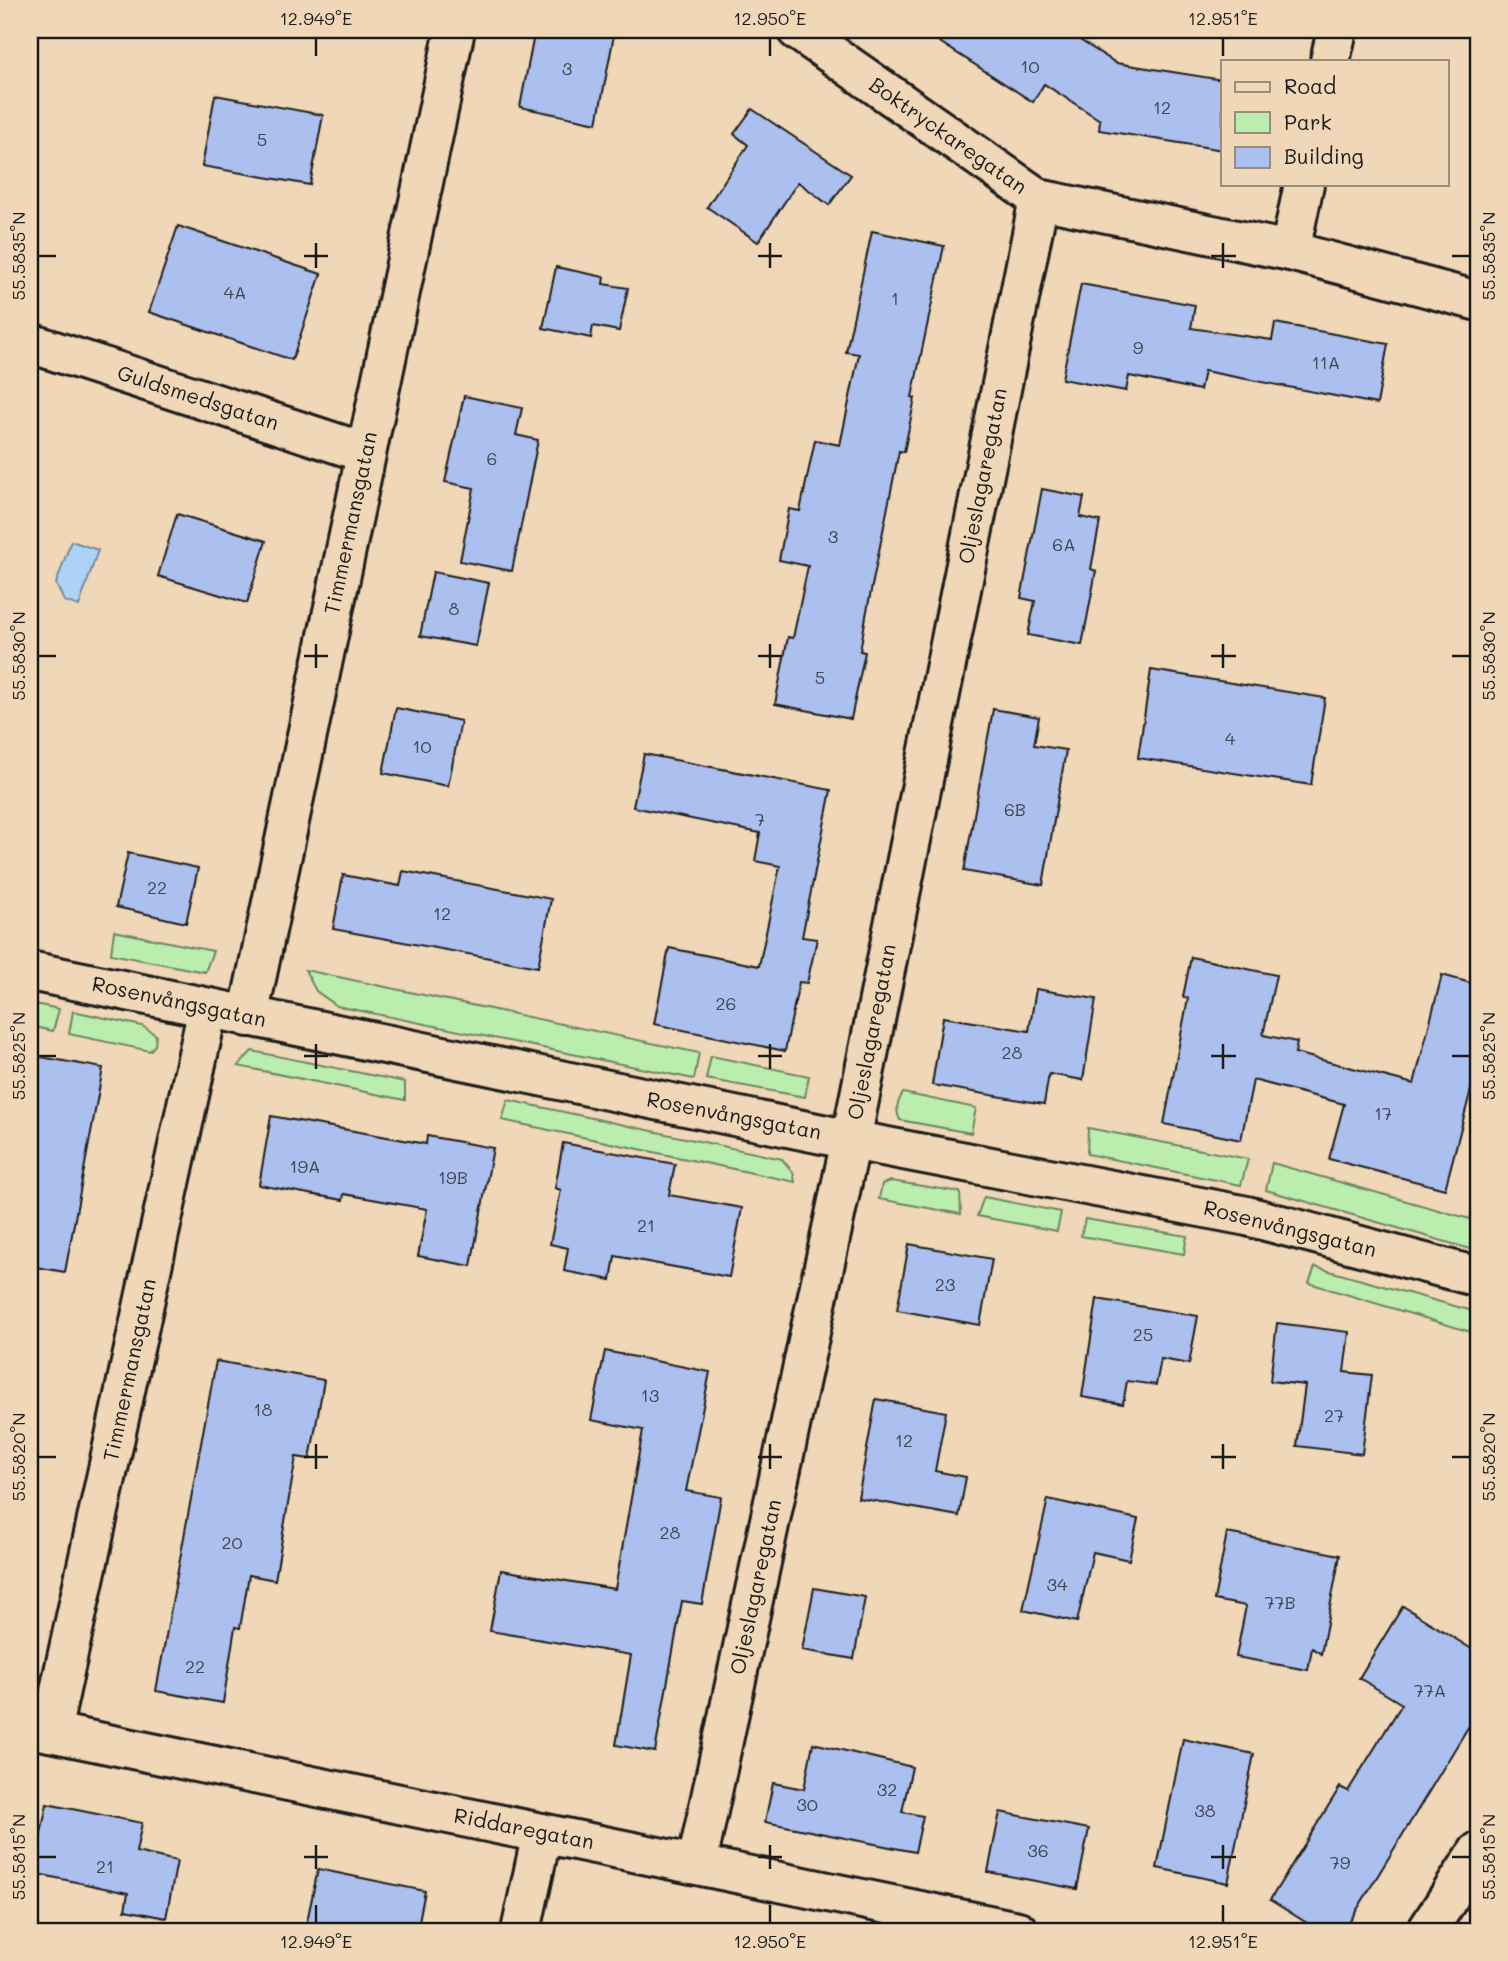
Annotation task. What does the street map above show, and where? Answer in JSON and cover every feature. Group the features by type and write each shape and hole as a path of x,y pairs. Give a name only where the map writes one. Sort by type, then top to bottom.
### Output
{"street":[{"name":"Timmermansgatan","path":"248,1017 455,30"},
{"name":"Boktryckaregatan","path":"797,30 1039,200 1290,251 1478,301"},
{"path":"1331,60 1337,30"},
{"path":"1290,251 1304,186"},
{"name":"Oljeslagaregatan","path":"697,1863 851,1140 1039,200"},
{"name":"Guldsmedsgatan","path":"30,342 366,453"},
{"name":"Rosenvångsgatan","path":"30,971 851,1140 1247,1216 1478,1277"},
{"name":"Timmermansgatan","path":"41,1730 208,1008"},
{"name":"Riddaregatan","path":"41,1730 1018,1931"},
{"path":"521,1931 542,1833"},
{"path":"1427,1931 1478,1853"}],"green space":[{"path":"114,931 213,951 205,972 111,954"},
{"path":"305,970 699,1053 694,1079 337,1006 316,991"},
{"path":"30,1003 59,1009 53,1031 30,1026"},
{"path":"73,1011 142,1026 156,1035 155,1045 150,1051 69,1034"},
{"path":"252,1051 405,1082 405,1100 238,1066"},
{"path":"711,1056 809,1076 805,1097 706,1079"},
{"path":"903,1093 976,1108 971,1133 900,1120 897,1106"},
{"path":"508,1100 782,1159 793,1172 795,1182 502,1120"},
{"path":"1088,1128 1248,1159 1241,1185 1087,1154"},
{"path":"1272,1163 1470,1219 1478,1193 1478,1249 1266,1190"},
{"path":"891,1181 960,1192 961,1214 879,1199 882,1184"},
{"path":"984,1197 1061,1212 1057,1231 977,1216"},
{"path":"1085,1219 1187,1236 1184,1254 1081,1236"},
{"path":"1315,1267 1476,1312 1474,1333 1309,1283"}],"water":[{"path":"71,541 98,550 79,606 64,601 56,584"}],"building":[{"path":"535,30 615,30 597,123 520,107"},
{"path":"921,30 1064,30 1116,63 1221,80 1221,150 1099,130 1100,120 1044,84 1033,102"},
{"path":"215,95 323,115 310,185 202,166"},
{"path":"752,109 851,175 829,205 798,182 758,242 707,207 748,145 734,134"},
{"path":"178,226 321,274 292,360 149,312"},
{"path":"872,231 944,246 912,397 915,398 904,452 899,451 866,616 860,651 865,652 851,719 775,704 788,637 793,638 808,566 779,560 789,509 800,511 815,440 840,445 859,354 846,352"},
{"path":"556,267 604,277 603,284 628,288 619,331 593,326 591,338 543,328"},
{"path":"1081,284 1195,305 1191,328 1272,340 1275,323 1388,344 1377,404 1204,371 1200,390 1129,376 1126,391 1062,379"},
{"path":"464,396 522,408 516,435 538,440 512,571 460,561 474,488 445,482"},
{"path":"1042,489 1084,497 1080,517 1100,521 1091,569 1096,571 1082,645 1028,635 1035,601 1021,598"},
{"path":"177,514 266,541 247,603 158,576"},
{"path":"433,572 489,583 476,646 420,636"},
{"path":"1151,670 1325,698 1311,785 1138,758"},
{"path":"396,708 461,721 448,786 383,773"},
{"path":"993,709 1039,717 1034,745 1066,750 1043,885 964,871"},
{"path":"644,754 831,790 802,937 817,939 807,983 799,982 785,1051 654,1024 669,948 759,966 780,866 755,861 760,833 633,807"},
{"path":"128,853 198,868 186,923 116,907"},
{"path":"403,871 551,899 538,967 333,929 343,875 400,886"},
{"path":"1191,957 1276,975 1263,1035 1297,1042 1295,1053 1414,1084 1442,975 1478,985 1478,1063 1445,1189 1329,1159 1344,1104 1253,1080 1241,1140 1164,1124 1188,998 1183,997"},
{"path":"1036,989 1096,999 1083,1080 1049,1074 1044,1104 932,1085 943,1017 1029,1031"},
{"path":"30,1055 103,1068 65,1272 30,1266"},
{"path":"271,1116 426,1144 427,1136 493,1148 471,1266 418,1256 427,1209 344,1194 343,1200 259,1185"},
{"path":"563,1143 675,1164 669,1195 742,1208 729,1277 615,1256 611,1280 564,1271 568,1248 550,1244 561,1190 555,1188"},
{"path":"909,1244 992,1259 980,1325 897,1310"},
{"path":"1097,1299 1198,1316 1189,1364 1161,1359 1156,1385 1127,1381 1123,1404 1082,1397"},
{"path":"1277,1323 1349,1332 1344,1372 1372,1375 1362,1454 1297,1446 1305,1385 1270,1381"},
{"path":"605,1351 710,1372 686,1491 721,1497 702,1604 682,1601 655,1752 616,1745 631,1655 490,1631 501,1570 615,1589 643,1430 591,1420"},
{"path":"216,1361 324,1380 310,1459 296,1457 275,1580 249,1575 240,1628 235,1627 223,1703 156,1691"},
{"path":"876,1399 946,1412 935,1471 966,1477 959,1516 858,1498"},
{"path":"1048,1499 1138,1519 1129,1560 1093,1552 1077,1622 1023,1610"},
{"path":"1227,1533 1340,1555 1321,1654 1312,1648 1308,1670 1236,1657 1246,1606 1214,1600"},
{"path":"814,1588 865,1597 854,1659 802,1650"},
{"path":"1403,1606 1478,1653 1478,1711 1344,1931 1320,1931 1270,1900 1340,1787 1348,1791 1402,1704 1359,1678"},
{"path":"1183,1739 1254,1754 1228,1883 1157,1868"},
{"path":"813,1743 912,1767 902,1812 923,1816 915,1852 765,1822 773,1783 804,1789"},
{"path":"47,1804 142,1823 136,1852 177,1861 166,1918 125,1910 128,1893 33,1873"},
{"path":"1000,1812 1089,1829 1077,1889 988,1872"},
{"path":"318,1869 425,1891 417,1931 305,1931"}]}
